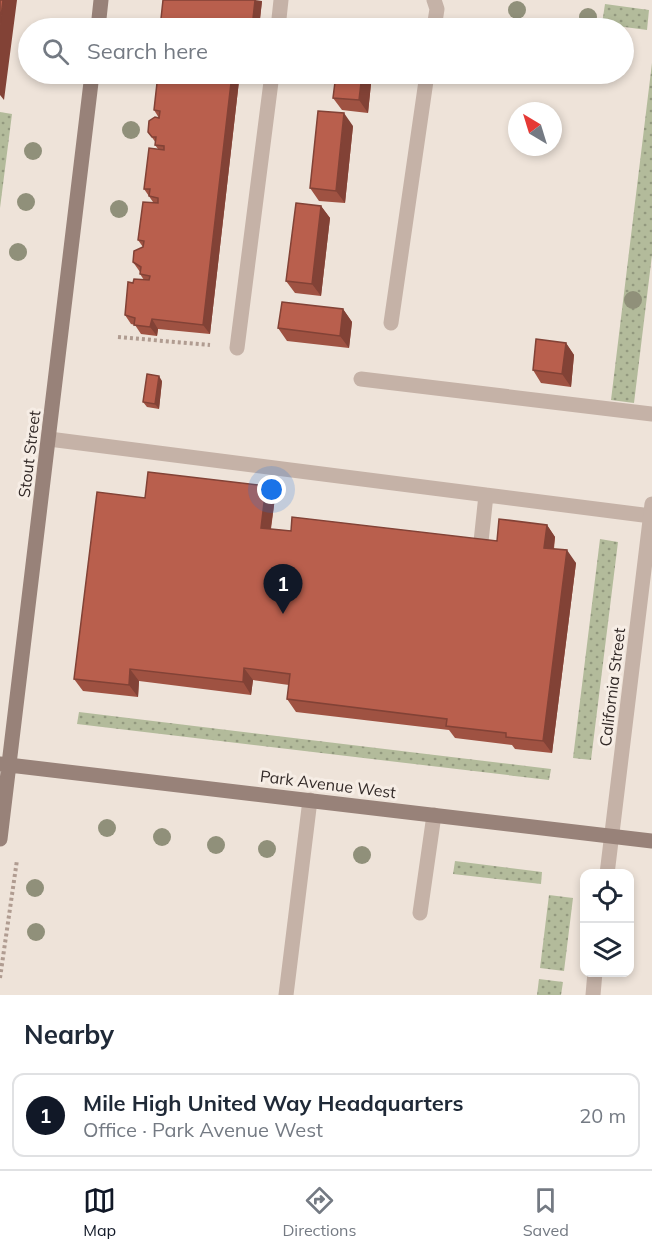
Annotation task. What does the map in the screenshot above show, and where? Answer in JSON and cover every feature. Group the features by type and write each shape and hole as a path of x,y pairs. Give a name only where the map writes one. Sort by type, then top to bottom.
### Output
{"main road":[{"path":"99,18 101,0"},
{"name":"Stout Street","path":"0,839 4,764 49,439 91,84"},
{"name":"Park Avenue West","path":"4,764 652,841"}],"street":[{"path":"279,18 281,0"},
{"path":"434,0 437,9 436,18"},
{"path":"237,348 271,84"},
{"path":"391,323 427,84"},
{"path":"361,379 652,414"},
{"path":"49,439 486,495 651,510"},
{"path":"480,551 486,495"},
{"name":"California Street","path":"608,869 651,510"},
{"path":"286,995 310,800"},
{"path":"420,913 434,815"},
{"path":"593,995 595,977"}],"path":[{"path":"118,337 212,345 213,334"},
{"path":"0,978 18,852"}],"green space":[{"path":"605,4 649,10 647,30 634,28 634,18 603,18"},
{"path":"652,63 652,255 634,403 611,400"},
{"path":"0,112 12,114 0,208"},
{"path":"600,539 618,542 591,760 573,758"},
{"path":"79,712 551,769 549,780 77,724"},
{"path":"455,861 542,872 541,884 453,874"},
{"path":"549,895 573,898 564,971 540,968"},
{"path":"539,979 563,982 561,995 537,995"}],"building":[{"path":"0,0 3,0 0,25"},
{"path":"163,0 255,0 253,18 161,18"},
{"path":"157,84 231,84 203,325 152,319 150,327 134,325 135,318 125,315 128,282 133,283 134,279 149,280 150,276 140,274 141,267 133,262 134,251 143,247 144,241 138,240 143,202 158,203 158,198 149,196 150,189 144,189 149,148 164,150 164,146 155,145 156,137 152,137 148,132 149,121 155,117 159,118 160,111 154,110"},
{"path":"335,84 361,84 359,100 333,98"},
{"path":"318,111 344,113 336,191 310,188"},
{"path":"296,203 321,206 312,284 286,281"},
{"path":"282,302 343,309 340,336 278,328"},
{"path":"536,339 566,343 562,374 533,370"},
{"path":"147,374 159,376 155,404 143,402"},
{"path":"148,472 266,486 261,528 291,531 292,517 497,541 499,519 547,525 544,548 567,550 543,741 506,737 506,733 446,726 447,719 287,699 290,674 244,668 243,682 130,669 129,685 74,679 97,492 145,498"}],"place":[{"name":"Mile High United Way Headquarters","path":"283,614"}]}
